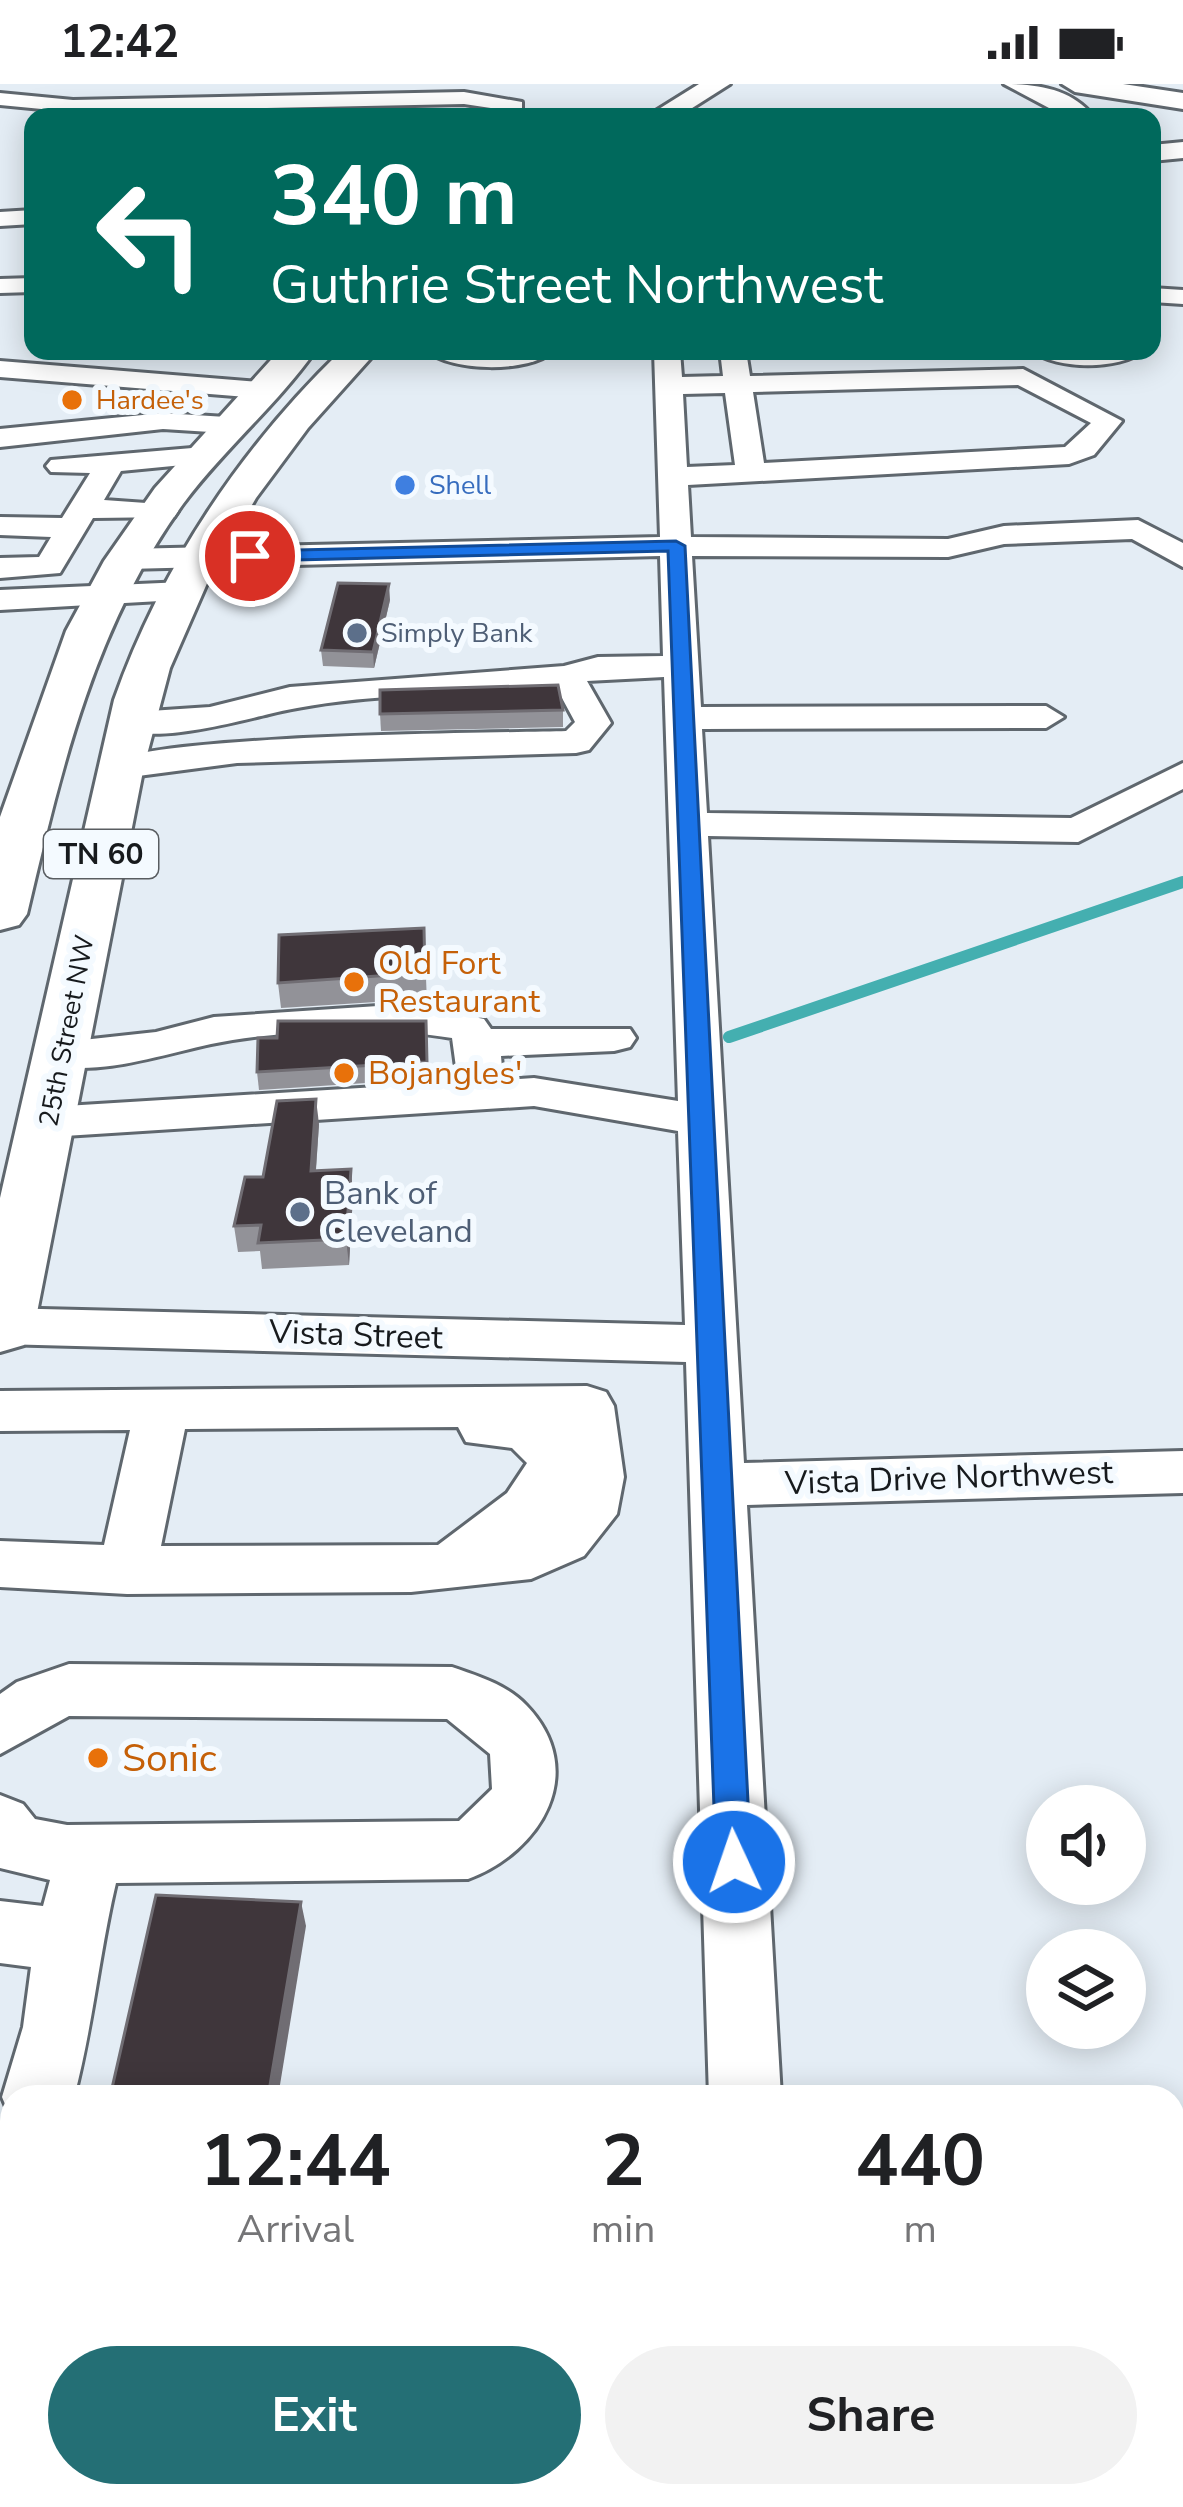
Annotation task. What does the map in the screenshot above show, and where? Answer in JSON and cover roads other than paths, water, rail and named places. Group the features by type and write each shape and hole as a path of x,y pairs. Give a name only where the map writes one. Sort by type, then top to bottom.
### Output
{"highway":[{"path":"1017,84 1072,108"},
{"path":"1075,84 1183,100"},
{"name":"25th Street NW","path":"0,1326 50,1122 148,669 295,360"},
{"name":"TN 60","path":"278,403 346,360"},
{"name":"25th Street NW","path":"0,914 6,865 37,768 104,597 215,440 278,403"}],"street":[{"path":"0,99 73,106 464,98 514,108"},
{"path":"734,360 751,475"},
{"path":"673,477 1069,455 1084,449 1108,421 1023,377 735,385 667,369 744,2085"},
{"path":"2,370 278,403"},
{"path":"21,407 163,421 215,440"},
{"path":"0,438 163,421"},
{"path":"0,464 111,464 215,440"},
{"path":"0,568 49,566 69,522 111,464"},
{"path":"0,522 69,522 163,511"},
{"path":"0,600 104,597 192,575 676,546 948,548 1004,535 1138,529 1183,557"},
{"path":"127,559 192,575"},
{"path":"129,745 290,698 566,676 598,667 681,666"},
{"path":"129,745 227,754 576,742 592,723 589,708 566,676"},
{"path":"225,715 227,754"},
{"path":"684,718 1046,717"},
{"path":"688,824 1078,830 1183,774"},
{"path":"62,1054 156,1046 214,1030 274,1025 293,1033 437,1028 456,1048 461,1074 534,1092 701,1120"},
{"path":"50,1122 480,1075 614,1038"},
{"name":"Vista Street","path":"0,1326 711,1344"},
{"path":"0,1564 127,1571 449,1568 532,1556 555,1547 593,1509 584,1341"},
{"path":"0,1411 587,1406"},
{"path":"127,1571 162,1408"},
{"path":"226,1408 252,1424 518,1428 542,1438 555,1463 542,1492 519,1517 449,1568"},
{"name":"Vista Drive Northwest","path":"716,1485 1183,1472"},
{"path":"0,1728 39,1700 69,1690 452,1693 481,1702 504,1719 521,1746 527,1777 521,1805 494,1838 467,1850 90,1853 16,1845 0,1825"},
{"path":"41,2085 58,2026 68,1940 90,1853"},
{"path":"0,1932 68,1940"}],"waterway":[{"path":"729,1037 1183,882"}],"place":[{"name":"Hardee's","path":"72,400"},
{"name":"Shell","path":"405,485"},
{"name":"Simply Bank","path":"357,633"},
{"name":"Old Fort Restaurant","path":"354,982"},
{"name":"Bojangles'","path":"344,1073"},
{"name":"Bank of Cleveland","path":"300,1212"},
{"name":"Sonic","path":"98,1758"}]}
